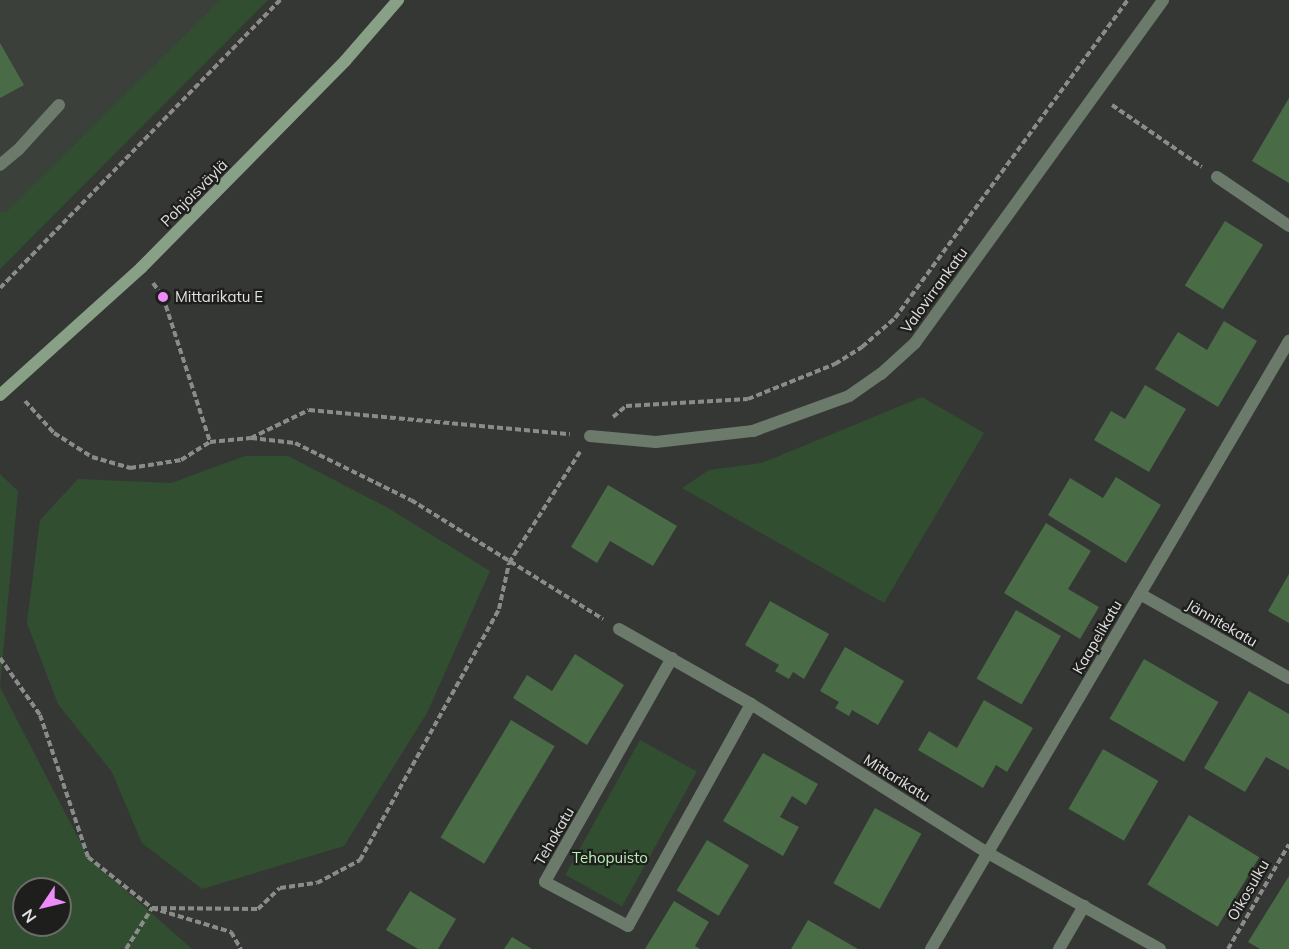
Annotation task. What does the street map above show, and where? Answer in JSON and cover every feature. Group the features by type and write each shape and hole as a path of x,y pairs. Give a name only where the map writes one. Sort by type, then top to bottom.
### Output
{"main road":[{"name":"Pohjoisväylä","path":"0,395 141,268 345,61 398,0"}],"street":[{"name":"Valovirrankatu","path":"590,436 656,442 753,431 849,396 873,379 915,343 1163,0"},
{"path":"0,165 18,150 59,105"},
{"path":"1217,177 1289,226"},
{"name":"Kaapelikatu","path":"931,949 1289,341"},
{"name":"Jännitekatu","path":"1140,594 1289,678"},
{"name":"Mittarikatu","path":"620,629 751,704 988,853 1160,949"},
{"name":"Tehokatu","path":"672,658 545,882 628,926 751,704"},
{"path":"1059,949 1084,906"}],"path":[{"path":"0,288 279,0"},
{"path":"152,908 258,909 280,888 316,883 360,860 499,609 509,563 590,436 626,406 748,399 835,364 862,347 895,318 1128,0"},
{"path":"1071,78 1217,177"},
{"path":"141,268 163,297 210,442"},
{"path":"25,401 54,433 92,457 130,468 181,460 210,442 251,438 296,443 411,500 509,563 620,629"},
{"path":"251,438 309,411 590,436"},
{"path":"0,658 40,715 88,857 152,908 231,932 241,949"},
{"name":"Oikosulku","path":"1228,949 1289,844"},
{"path":"126,949 152,908"}],"shaded area":[{"path":"0,0 220,0 6,212 0,212"}],"green space":[{"path":"220,0 268,0 0,269 0,212 6,212"},
{"path":"922,397 984,433 884,603 682,488 709,470 762,463"},
{"path":"245,456 288,456 388,508 490,571 427,713 344,846 202,889 142,843 112,772 58,704 27,623 40,520 78,479 171,483"},
{"path":"0,474 18,491 0,687"},
{"path":"0,687 88,857 192,949 0,949"},
{"name":"Tehopuisto","path":"640,740 697,772 622,906 565,875"}],"building":[{"path":"0,43 24,85 0,98"},
{"path":"1289,98 1289,183 1252,161"},
{"path":"1225,221 1263,245 1223,309 1185,285"},
{"path":"1224,321 1257,341 1218,407 1155,369 1178,332 1207,350"},
{"path":"1145,385 1186,409 1149,472 1094,440 1111,411 1125,419"},
{"path":"1116,477 1161,505 1126,563 1048,515 1070,478 1103,498"},
{"path":"608,485 677,526 653,566 610,541 597,563 571,547"},
{"path":"1046,523 1091,551 1068,589 1099,607 1080,639 1004,593"},
{"path":"1289,574 1289,623 1268,611"},
{"path":"770,601 829,634 804,679 793,672 789,679 775,671 779,665 745,645"},
{"path":"1016,610 1061,636 1022,704 976,678"},
{"path":"845,647 904,681 878,725 852,710 849,716 835,708 839,702 820,691"},
{"path":"575,654 624,685 587,745 513,698 527,675 552,691"},
{"path":"1144,659 1218,702 1184,762 1110,719"},
{"path":"1249,691 1289,714 1289,770 1266,757 1245,792 1204,768"},
{"path":"984,700 1033,728 1007,772 996,765 983,788 918,750 929,731 957,748"},
{"path":"511,720 555,746 484,864 440,837"},
{"path":"1103,749 1158,781 1124,841 1068,809"},
{"path":"763,753 818,784 806,805 792,796 780,817 799,827 783,856 723,821"},
{"path":"875,808 921,834 880,909 833,883"},
{"path":"1189,815 1259,857 1218,927 1147,884"},
{"path":"707,840 749,865 719,916 677,891"},
{"path":"1289,876 1289,949 1260,949 1248,942"},
{"path":"410,891 456,919 438,949 418,949 386,930"},
{"path":"674,901 709,922 695,946 700,949 645,949"},
{"path":"808,920 858,949 791,949"},
{"path":"512,937 532,949 504,949"}],"place":[{"name":"Mittarikatu E","path":"163,297"}]}
